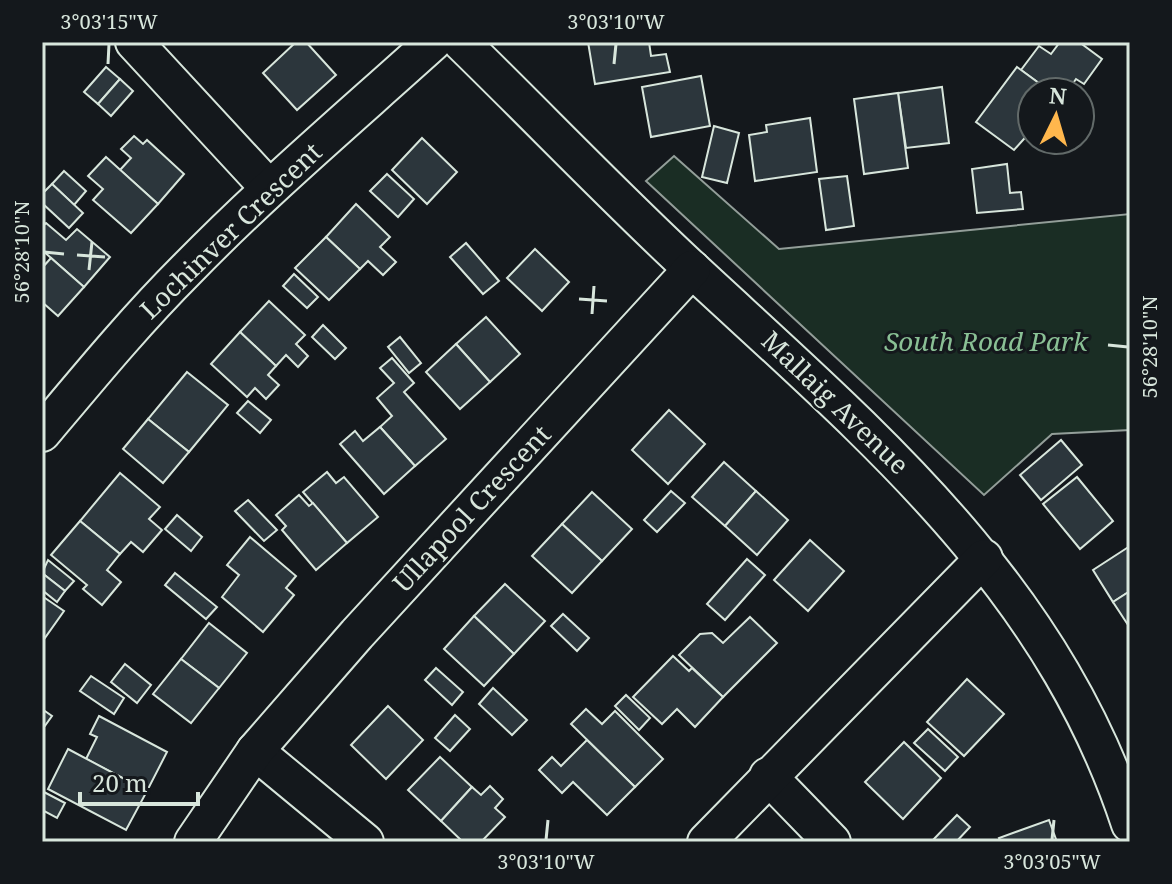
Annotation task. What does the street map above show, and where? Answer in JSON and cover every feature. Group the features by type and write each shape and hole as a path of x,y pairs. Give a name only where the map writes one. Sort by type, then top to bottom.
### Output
{"street":[{"path":"134,42 269,188"},
{"name":"Lochinver Crescent","path":"42,433 106,356 185,270 269,188 433,42"},
{"name":"Mallaig Avenue","path":"461,42 692,269 863,427 913,477 984,558 1060,665 1123,778 1130,824"},
{"name":"Ullapool Crescent","path":"193,842 255,751 357,634 692,269"},
{"path":"706,842 984,558"},
{"path":"255,751 365,842"},
{"path":"768,776 832,842"}],"green space":[{"name":"South Road Park","path":"674,156 779,249 1130,214 1130,430 1052,434 984,495 646,181"}],"building":[{"path":"296,42 306,42 336,75 297,110 263,73"},
{"path":"588,42 649,42 651,56 666,54 670,72 595,84"},
{"path":"1060,42 1079,42 1102,59 1090,76 1029,76 1021,70 1039,46 1051,54"},
{"path":"106,67 120,79 98,104 84,92"},
{"path":"1017,67 1029,76 1016,76 1014,150 976,122"},
{"path":"701,76 710,126 651,137 642,87"},
{"path":"120,79 133,91 111,116 98,104"},
{"path":"942,87 949,143 906,148 898,93"},
{"path":"898,93 908,168 864,174 854,99"},
{"path":"810,118 817,172 755,181 749,135 767,132 766,125"},
{"path":"714,126 739,133 727,183 702,177"},
{"path":"134,136 143,144 147,140 184,174 158,204 120,170 131,158 121,149"},
{"path":"422,138 457,172 427,204 392,170"},
{"path":"106,157 158,204 131,233 93,200 103,189 88,176"},
{"path":"1007,164 1010,193 1021,192 1023,209 977,213 972,169"},
{"path":"64,171 86,191 74,205 52,184"},
{"path":"387,174 414,199 398,217 370,191"},
{"path":"847,176 854,226 826,230 819,179"},
{"path":"52,184 83,213 69,228 42,203 42,194"},
{"path":"356,204 390,237 380,247 396,262 383,275 368,261 360,269 326,237"},
{"path":"46,223 66,240 77,229 110,257 84,287 42,250 42,227"},
{"path":"326,237 360,269 329,300 295,268"},
{"path":"466,243 499,281 483,294 450,257"},
{"path":"535,249 569,282 542,311 507,278"},
{"path":"51,258 84,287 58,316 42,302 42,268"},
{"path":"294,274 318,297 307,308 283,286"},
{"path":"269,301 305,335 296,344 308,356 298,367 286,355 276,366 240,332"},
{"path":"486,317 520,354 490,382 456,344"},
{"path":"323,325 346,348 335,359 312,337"},
{"path":"240,332 276,366 268,375 279,385 266,399 255,388 247,397 211,364"},
{"path":"400,337 421,363 409,373 388,347"},
{"path":"456,344 490,382 460,409 426,372"},
{"path":"392,358 414,383 404,392 446,439 415,466 380,427 392,416 377,398 394,383 380,368"},
{"path":"187,372 228,405 189,452 148,419"},
{"path":"248,401 271,420 260,433 237,413"},
{"path":"669,410 705,444 668,484 632,450"},
{"path":"148,419 189,452 163,483 123,449"},
{"path":"380,427 415,466 384,494 340,444 355,431 363,441"},
{"path":"1061,440 1082,465 1041,500 1020,475"},
{"path":"724,462 756,491 725,526 692,497"},
{"path":"327,472 336,483 344,477 378,517 347,543 303,492"},
{"path":"120,473 160,507 149,519 162,530 143,552 131,542 120,554 80,521"},
{"path":"1077,477 1113,521 1080,549 1043,504"},
{"path":"671,491 685,503 657,532 644,520"},
{"path":"756,491 788,520 757,555 725,526"},
{"path":"592,492 632,529 602,561 562,524"},
{"path":"299,495 309,506 313,503 347,543 316,570 282,530 286,526 276,515"},
{"path":"248,500 277,530 264,541 235,511"},
{"path":"177,515 202,537 191,551 165,529"},
{"path":"80,521 120,554 107,570 121,582 102,605 83,589 87,585 51,555"},
{"path":"562,524 602,561 572,593 532,556"},
{"path":"250,537 296,576 286,588 294,595 263,632 222,597 239,575 227,565"},
{"path":"810,540 844,571 808,611 774,580"},
{"path":"1130,546 1130,591 1113,602 1093,570"},
{"path":"747,559 765,575 725,620 707,604"},
{"path":"48,560 74,581 65,591 42,573"},
{"path":"42,573 65,591 57,602 42,590"},
{"path":"175,573 217,607 206,619 165,585"},
{"path":"505,584 545,621 514,654 474,616"},
{"path":"1130,591 1130,628 1113,602"},
{"path":"42,596 64,611 42,642"},
{"path":"563,614 589,638 577,651 551,626"},
{"path":"474,616 514,654 484,686 444,649"},
{"path":"750,617 777,643 723,697 679,655 700,634 712,633 723,643"},
{"path":"209,623 247,653 219,688 181,659"},
{"path":"673,656 689,671 692,668 723,697 695,727 677,709 662,724 633,697"},
{"path":"181,659 219,688 191,723 153,694"},
{"path":"125,664 151,685 137,703 111,682"},
{"path":"436,668 463,692 452,705 425,680"},
{"path":"91,676 124,698 114,714 80,691"},
{"path":"967,679 1004,714 964,756 927,722"},
{"path":"493,688 527,720 512,735 479,704"},
{"path":"626,695 650,718 639,730 615,706"},
{"path":"388,706 423,740 386,779 351,745"},
{"path":"42,709 52,716 42,730"},
{"path":"586,709 602,724 615,711 663,759 635,787 571,724"},
{"path":"455,715 470,729 450,751 435,738"},
{"path":"99,716 167,752 147,791 86,759 97,737 90,734"},
{"path":"928,729 958,757 945,771 914,743"},
{"path":"587,740 635,787 607,815 573,782 562,793 539,770 552,757 561,766"},
{"path":"904,742 941,778 903,819 865,782"},
{"path":"68,749 147,791 126,830 48,789"},
{"path":"440,757 472,787 441,821 408,790"},
{"path":"490,786 503,799 495,808 505,817 481,842 463,842 441,821 472,787 481,795"},
{"path":"42,791 65,803 57,818 42,810"},
{"path":"957,815 970,827 956,842 931,842"},
{"path":"1049,820 1057,842 1001,842 999,838"}]}
